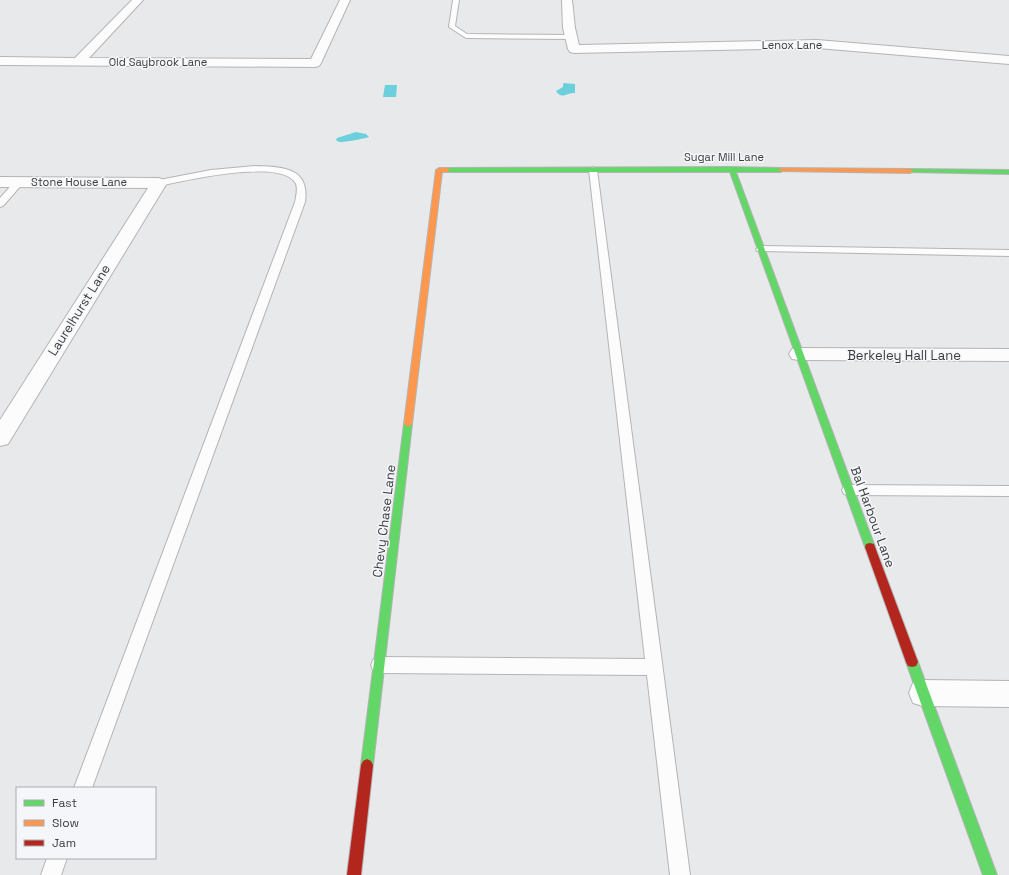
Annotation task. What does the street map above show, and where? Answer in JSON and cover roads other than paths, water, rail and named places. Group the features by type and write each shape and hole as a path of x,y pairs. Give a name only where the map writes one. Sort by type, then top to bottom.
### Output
{"street":[{"path":"78,62 138,0"},
{"name":"Old Saybrook Lane","path":"0,61 315,63 345,0"},
{"path":"567,0 571,37"},
{"name":"Lenox Lane","path":"571,37 574,49 817,44 1009,60"},
{"name":"Sugar Mill Lane","path":"439,170 732,169 1009,172"},
{"name":"Bal Harbour Lane","path":"732,169 990,875"},
{"name":"Chevy Chase Lane","path":"354,875 439,170"},
{"name":"Stone House Lane","path":"0,182 159,183"},
{"name":"Laurelhurst Lane","path":"0,438 159,183"},
{"name":"Berkeley Hall Lane","path":"799,354 1009,355"},
{"path":"923,693 1009,694"}],"lane":[{"path":"456,0 452,27 466,36 571,37"},
{"path":"83,787 297,209 302,191 299,181 290,172 279,169 256,167 159,183"},
{"path":"593,170 680,875"},
{"path":"0,204 20,182"},
{"path":"761,249 1009,253"},
{"path":"849,490 1009,491"},
{"path":"380,665 654,667"},
{"path":"51,875 57,859"}],"water":[{"path":"564,83 575,84 575,93 562,96 558,94 556,91 563,87"},
{"path":"385,85 397,85 396,97 383,97"},
{"path":"356,132 366,134 369,137 344,142 336,140 337,138"}]}
